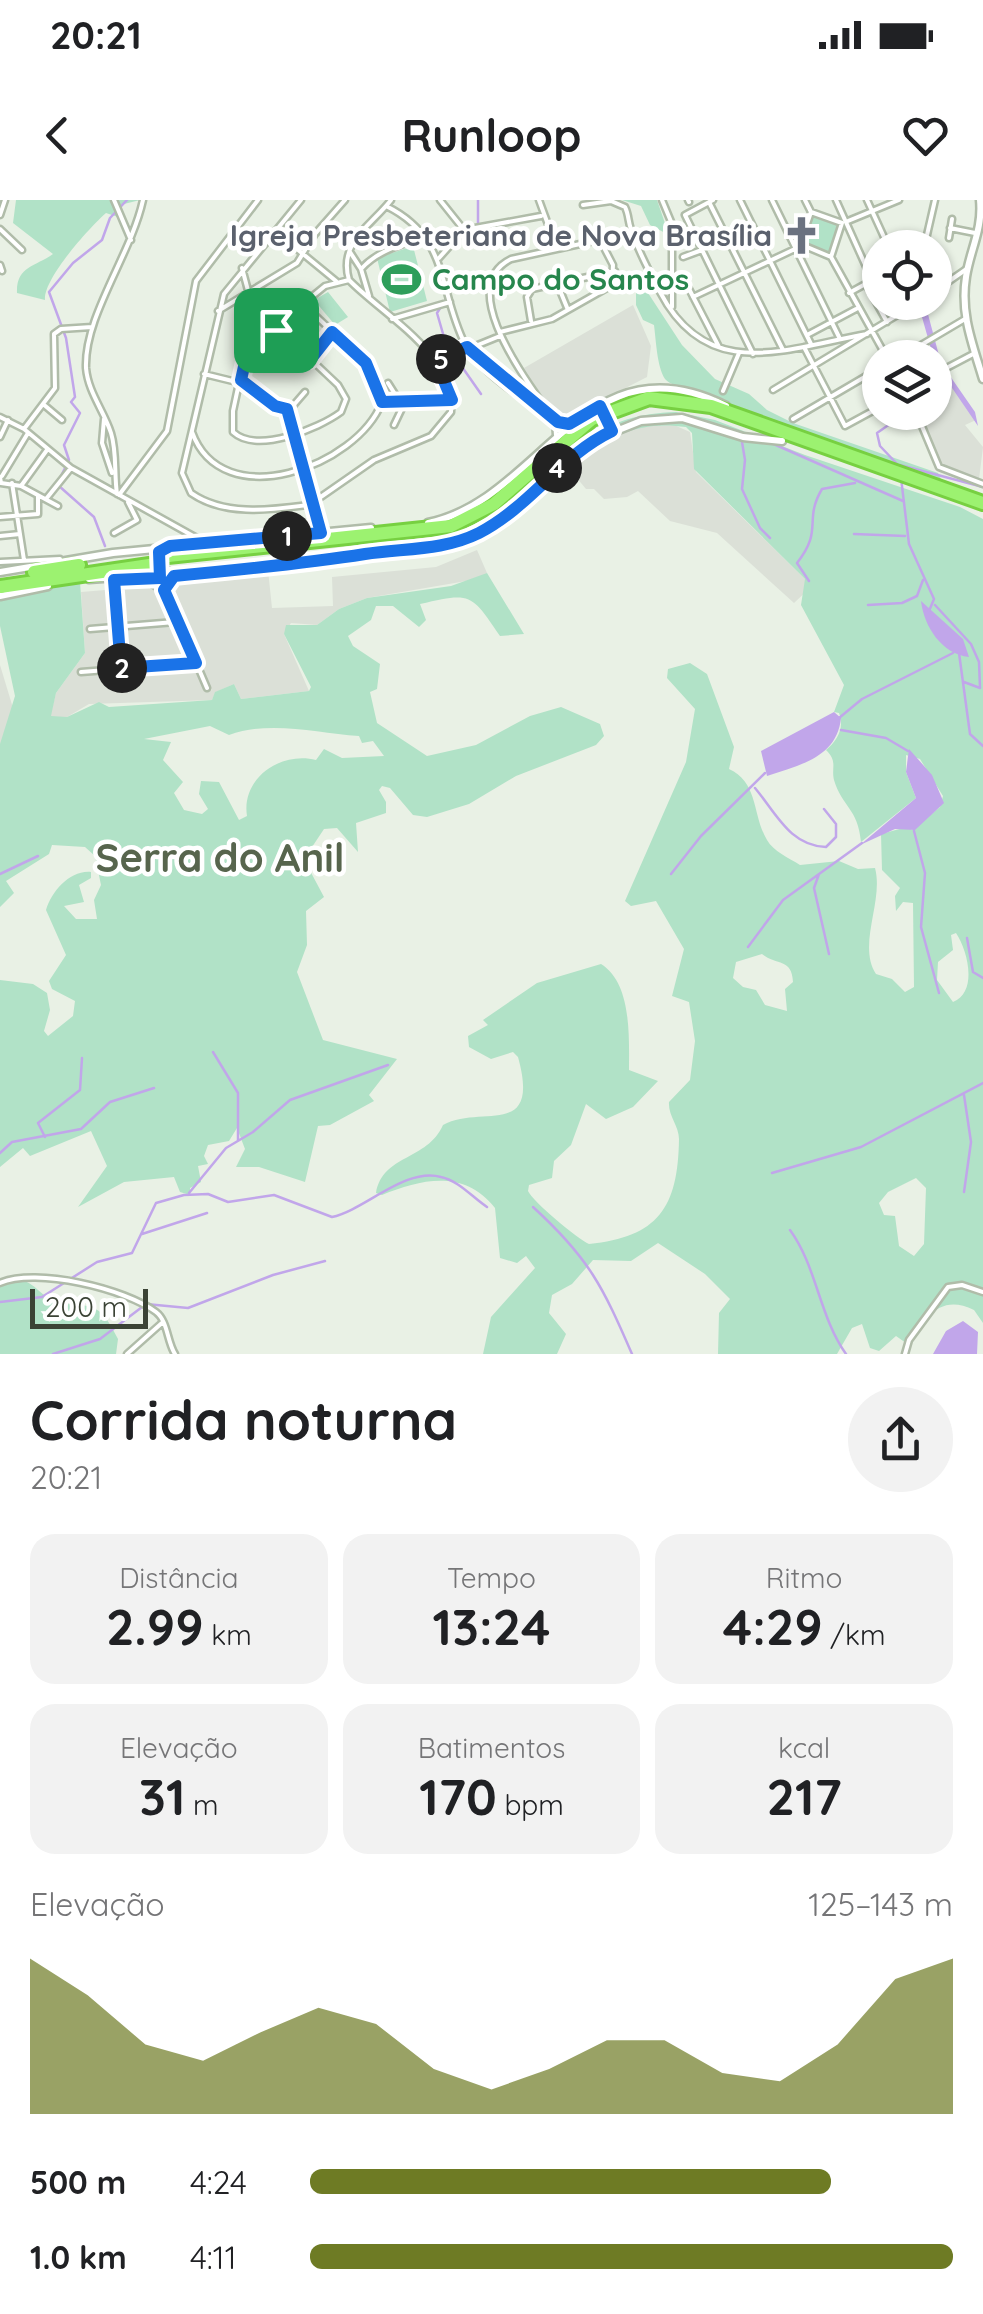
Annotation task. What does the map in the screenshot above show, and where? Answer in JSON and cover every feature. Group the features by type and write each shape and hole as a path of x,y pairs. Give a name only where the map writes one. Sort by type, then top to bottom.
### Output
{"highway":[{"path":"0,587 436,530 481,513 585,424 632,402 685,399 983,506"},
{"path":"0,575 419,540 456,532 502,506 592,426 644,406 695,407 782,441 983,506"},
{"path":"496,490 520,482"}],"street":[{"path":"0,213 5,200"},
{"path":"114,200 131,240"},
{"path":"118,495 104,415 86,369 93,327 131,240 143,200"},
{"path":"118,495 167,432 196,281 258,200"},
{"path":"301,200 227,286 218,311 182,473 187,488 200,499 248,509 316,502 374,460 436,433 450,417 452,400 436,362 349,280 348,250 391,200"},
{"path":"218,311 250,294 302,255 346,200"},
{"path":"440,200 464,230"},
{"path":"539,200 541,216 557,249"},
{"path":"662,200 673,231 669,256 672,310"},
{"path":"740,200 811,345"},
{"path":"772,200 840,339"},
{"path":"805,200 811,212 844,222 898,200"},
{"path":"836,200 862,259"},
{"path":"867,200 880,230"},
{"path":"928,230 935,200"},
{"path":"582,205 611,201 622,204 631,233 672,310 692,333 720,349 738,354 784,351 868,333"},
{"path":"689,201 692,208"},
{"path":"752,354 686,217 692,208 712,201 784,351"},
{"path":"981,201 980,234 968,268 965,318 983,379"},
{"path":"386,206 424,237 439,258 467,347 550,414 569,424"},
{"path":"694,297 798,247 811,212"},
{"path":"439,258 464,230 541,216"},
{"path":"952,219 950,228 980,234"},
{"path":"831,258 844,222"},
{"path":"0,229 22,250"},
{"path":"275,232 336,281"},
{"path":"556,435 550,414 501,334 489,300 491,275 511,259 631,233"},
{"path":"361,269 380,253 424,237"},
{"path":"436,362 530,321 545,321 612,285 614,271 600,238"},
{"path":"798,247 831,258 873,340"},
{"path":"348,250 361,269 370,299"},
{"path":"684,257 702,250"},
{"path":"242,268 254,313 232,422 236,435 258,442 335,417 345,406 338,385 280,331 251,335"},
{"path":"952,279 968,268"},
{"path":"530,321 528,293 614,271"},
{"path":"192,432 211,462 238,478 304,467 351,440 376,416 382,402 366,363 303,302 336,281 349,280"},
{"path":"557,283 568,310"},
{"path":"687,285 720,349"},
{"path":"849,292 862,286"},
{"path":"392,320 450,302"},
{"path":"807,335 857,308"},
{"path":"928,340 965,318"},
{"path":"774,390 890,320"},
{"path":"58,506 21,486 0,480 56,381 54,334 61,329 93,327"},
{"path":"310,360 332,332"},
{"path":"804,347 844,425 862,417"},
{"path":"952,365 975,353"},
{"path":"723,392 738,354"},
{"path":"204,374 241,380 275,406 287,409"},
{"path":"792,419 862,379"},
{"path":"388,383 403,402"},
{"path":"0,596 76,580 144,578 164,563 206,543 434,522 468,510 496,490 569,424 633,393 676,390 716,401 750,422"},
{"path":"287,409 305,392"},
{"path":"382,402 452,400"},
{"path":"394,424 403,402"},
{"path":"43,404 62,420"},
{"path":"601,407 612,429"},
{"path":"287,409 316,502 321,533"},
{"path":"0,417 26,431 71,468 206,543"},
{"path":"0,562 334,562 454,542 496,522 542,487 567,458 612,429 641,421 682,418 743,437 782,441"},
{"path":"0,436 8,420"},
{"path":"107,429 112,465"},
{"path":"924,430 939,467 983,484"},
{"path":"21,486 46,450"},
{"path":"46,500 71,468"},
{"path":"12,483 24,560"},
{"path":"0,517 39,513 38,496"},
{"path":"114,533 137,520 128,502"},
{"path":"0,536 20,534"},
{"path":"0,575 70,559"},
{"path":"164,563 164,590 207,688"},
{"path":"164,563 164,590"},
{"path":"144,578 164,590"},
{"path":"114,580 121,668"},
{"path":"90,629 178,622"},
{"path":"81,672 196,663"},
{"path":"0,1282 82,1282 148,1307 164,1322 176,1354"},
{"path":"905,1354 909,1340 944,1290 956,1284 983,1292"},
{"path":"127,1354 164,1322"}],"shaded area":[{"path":"633,305 651,346 647,377 565,419 548,406 524,368"},
{"path":"923,320 930,320 935,340 928,340"},
{"path":"952,379 975,412 978,426 952,388"},
{"path":"952,381 976,420 965,425 983,447 979,479 944,468 925,430 952,430"},
{"path":"667,422 690,432 696,472 812,586 794,603 717,533 670,521 638,491 627,497 604,499 594,489 586,489 576,477 564,486 556,473 583,448 615,431"},
{"path":"477,550 487,573 478,579 367,598 339,609 317,625 291,623 284,634 309,691 241,699 234,684 216,692 212,700 89,704 67,717 50,717 56,693 85,653 81,592 154,586 160,590 206,692 212,690 167,595 176,578 268,570 272,608 333,606 332,577 436,567"},
{"path":"921,601 963,639 969,657 951,651 936,638"},
{"path":"0,665 13,708 0,746"},
{"path":"834,712 841,718 838,732 824,751 767,776 761,751"},
{"path":"909,749 932,775 944,803 915,830 895,829 860,845 916,798 906,772"},
{"path":"963,1321 978,1332 977,1354 933,1354 946,1331"}],"green space":[{"path":"16,200 140,200 120,205 121,218 106,213 89,230 59,267 45,300 17,293 23,272 53,254 13,223"},
{"path":"622,200 657,200 669,235 650,225 641,206"},
{"path":"812,215 839,225 829,254 803,243"},
{"name":"Campo do Santos","path":"413,246 427,301 390,312 377,258"},
{"path":"635,273 682,345 715,379 749,394 767,410 793,423 938,473 942,481 938,484 737,410 720,398 670,383 660,368 654,325 643,320 636,305 636,289 627,275"},
{"path":"328,292 348,317 335,325 314,300"},
{"path":"676,412 715,420 960,507 983,519 983,1323 974,1310 952,1304 935,1311 906,1343 896,1336 879,1351 870,1348 862,1324 852,1328 837,1354 718,1354 719,1313 730,1299 705,1274 658,1243 631,1261 593,1260 572,1284 552,1295 549,1313 566,1334 557,1354 483,1354 491,1317 535,1268 526,1256 517,1263 500,1258 495,1208 470,1187 442,1181 382,1195 376,1193 387,1171 427,1145 443,1125 458,1119 503,1114 521,1100 523,1083 518,1057 513,1052 491,1059 469,1047 468,1036 488,1025 483,1020 537,983 601,964 618,984 627,1012 629,1070 658,1081 633,1107 606,1119 586,1104 571,1145 554,1161 552,1178 529,1185 528,1191 556,1220 589,1244 613,1240 648,1226 668,1201 678,1163 679,1139 669,1102 690,1080 695,1041 689,1002 672,996 684,949 656,901 631,906 625,901 686,762 695,709 667,678 668,669 690,663 707,674 734,747 729,769 745,782 762,830 773,848 800,865 839,861 858,869 875,868 871,962 876,974 892,979 905,992 914,987 913,903 903,902 896,911 895,896 900,888 882,870 881,834 907,827 912,830 940,807 943,796 920,759 906,755 906,772 916,798 861,842 857,822 837,789 833,761 826,750 840,729 839,713 834,712 844,685 801,605 805,579 694,469 692,433 686,427 635,429 595,448 520,496 590,437 627,419","holes":["956,933 967,960 968,981 966,990 953,1002 937,980 938,962 953,950 951,935","762,954 787,966 793,982 785,989 787,1011 765,1005 756,990 743,987 733,978 736,962","916,1178 926,1188 924,1244 914,1256 899,1246 895,1216 884,1215 879,1203 888,1192"]},
{"path":"487,573 524,634 500,636 468,599 420,604 426,620 419,627 393,606 376,606 371,620 348,636 353,646 380,664 377,689 370,692 377,723 427,756 476,745 530,716 561,707 600,724 604,736 596,745 516,776 469,804 427,817 413,815 390,788 382,786 379,790 386,802 386,813 356,823 358,852 337,828 324,829 312,847 308,867 324,897 306,911 307,945 297,972 323,1040 397,1059 369,1095 374,1101 330,1125 318,1126 305,1182 259,1167 236,1167 245,1149 237,1128 229,1141 208,1145 204,1156 208,1164 198,1166 201,1182 190,1188 190,1195 180,1192 174,1177 124,1182 78,1207 107,1166 91,1131 30,1156 23,1148 0,1167 0,980 33,984 47,993 50,1010 44,1031 48,1036 73,1016 75,1001 52,989 49,981 66,955 46,910 63,883 76,874 91,872 91,878 79,885 84,902 64,906 76,919 97,919 94,900 101,885 95,856 85,847 52,845 49,854 6,881 14,893 0,907 0,744 15,696 0,626 0,599 80,582 85,653 56,693 51,716 67,717 99,702 109,707 212,700 215,692 234,684 241,699 309,691 311,687 284,634 286,625 317,625 339,609 367,598 451,586","holes":["210,726 229,735 277,728 359,736 362,743 373,741 384,756 342,758 324,749 316,760 303,758 277,764 257,779 250,790 247,816 239,820 219,782 201,781 199,794 208,809 202,814 184,810 174,793 183,782 163,760 171,742 144,739"]},
{"path":"20,1280 54,1300 98,1310 118,1339 116,1354 0,1354 0,1284"}],"waterway":[{"path":"59,480 69,460 64,445 80,413 71,402 75,397 66,338 49,292 73,263 102,240 110,218 127,200"},
{"path":"433,256 429,246 478,224 478,200"},
{"path":"441,277 446,299 437,313 446,344 481,394"},
{"path":"881,430 877,433 880,446 899,466"},
{"path":"753,435 741,436 745,460 742,489 760,528 770,538"},
{"path":"769,442 903,501"},
{"path":"900,465 983,487"},
{"path":"901,478 909,544 934,599 929,611"},
{"path":"809,581 797,563 810,542 814,509 822,489 855,483"},
{"path":"59,486 94,517 105,546"},
{"path":"854,534 905,536"},
{"path":"868,605 902,603 917,596 923,580"},
{"path":"935,605 971,644 979,662 980,688 964,682"},
{"path":"839,718 862,699 953,653"},
{"path":"959,653 970,734 983,746"},
{"path":"841,730 886,738 908,751"},
{"path":"671,874 701,836 765,773"},
{"path":"755,788 793,834 826,847 836,837 836,824 824,809"},
{"path":"914,831 925,873 921,927 939,993"},
{"path":"748,947 783,900 862,843"},
{"path":"0,874 38,856"},
{"path":"819,874 814,888 829,954"},
{"path":"967,938 973,972 983,978"},
{"path":"213,1052 238,1093 238,1140"},
{"path":"45,1137 38,1123 80,1090 82,1058"},
{"path":"189,1193 226,1148 253,1132 290,1100 388,1065"},
{"path":"772,1173 861,1147 983,1083"},
{"path":"0,1153 12,1142 81,1129 110,1102 154,1088"},
{"path":"964,1095 971,1142 964,1192"},
{"path":"0,1302 42,1297 97,1262 132,1253 156,1203 184,1195 208,1194 228,1202 274,1195 332,1217 399,1183 427,1176 454,1182 487,1207"},
{"path":"533,1207 593,1274 632,1354"},
{"path":"142,1234 207,1213"},
{"path":"790,1230 846,1354"},
{"path":"53,1354 100,1339 146,1304 188,1308 273,1275 325,1261"}],"place":[{"name":"Igreja Presbeteriana de Nova Brasília","path":"802,235"},
{"name":"Campo do Santos","path":"402,279"}],"district":[{"name":"Serra do Anil","path":"220,857"}],"route":[{"path":"276,330 310,360 332,332 366,363 377,380 382,402 452,400 436,362 467,347 477,360 558,422 569,424 600,406 612,431 567,458 542,487 496,522 454,542 362,554 334,562 174,576 164,590 196,663 121,668 114,580 160,578 158,555 170,546 321,533 287,409 275,406 241,380 251,335 276,330"}]}
